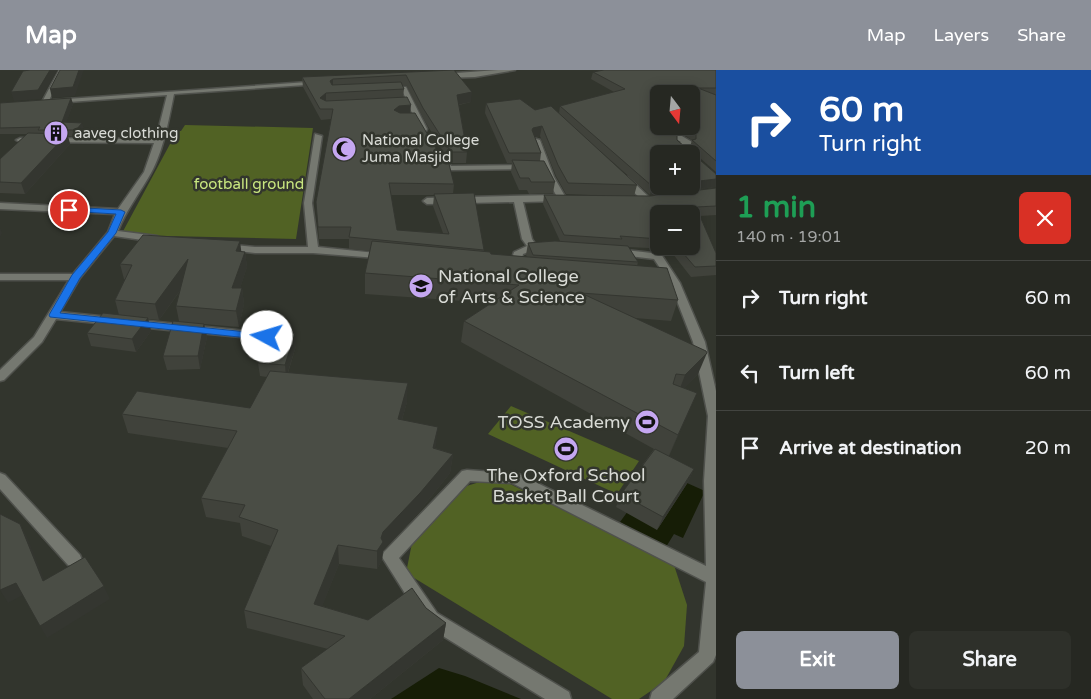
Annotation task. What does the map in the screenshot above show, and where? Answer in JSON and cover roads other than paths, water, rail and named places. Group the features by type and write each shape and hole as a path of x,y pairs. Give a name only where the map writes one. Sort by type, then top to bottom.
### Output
{"street":[{"path":"45,102 62,70"},
{"path":"437,76 475,75 512,70"},
{"path":"36,103 329,81"},
{"path":"378,89 404,88 411,103 414,119 428,136"},
{"path":"0,377 38,339 76,277 112,233 121,212 148,172 171,92"},
{"path":"402,103 411,103"},
{"path":"673,135 688,144 679,145"},
{"path":"313,250 308,203 318,136"},
{"path":"20,140 158,141"},
{"path":"427,201 566,198 554,187 536,140"},
{"path":"436,151 446,167 451,168 547,168"},
{"path":"618,173 651,199 630,200"},
{"path":"518,199 527,240 533,247"},
{"path":"0,206 121,212"},
{"path":"112,233 168,240"},
{"path":"213,246 255,250 313,250 399,258"},
{"path":"513,269 519,252 533,247 556,250"},
{"path":"606,252 657,256 699,342 716,417 711,481 715,578 712,660 659,699"},
{"path":"0,277 76,277"},
{"path":"54,315 267,337"},
{"path":"562,699 431,619 390,557 467,475 514,478 715,578"},
{"path":"0,479 74,560"}],"place":[{"name":"aaveg clothing","path":"56,133"},
{"name":"National College Juma Masjid","path":"344,149"},
{"name":"National College of Arts & Science","path":"421,286"},
{"name":"TOSS Academy","path":"647,422"},
{"name":"The Oxford School Basket Ball Court","path":"566,449"}],"park label":[{"name":"football ground","path":"249,184"}]}
